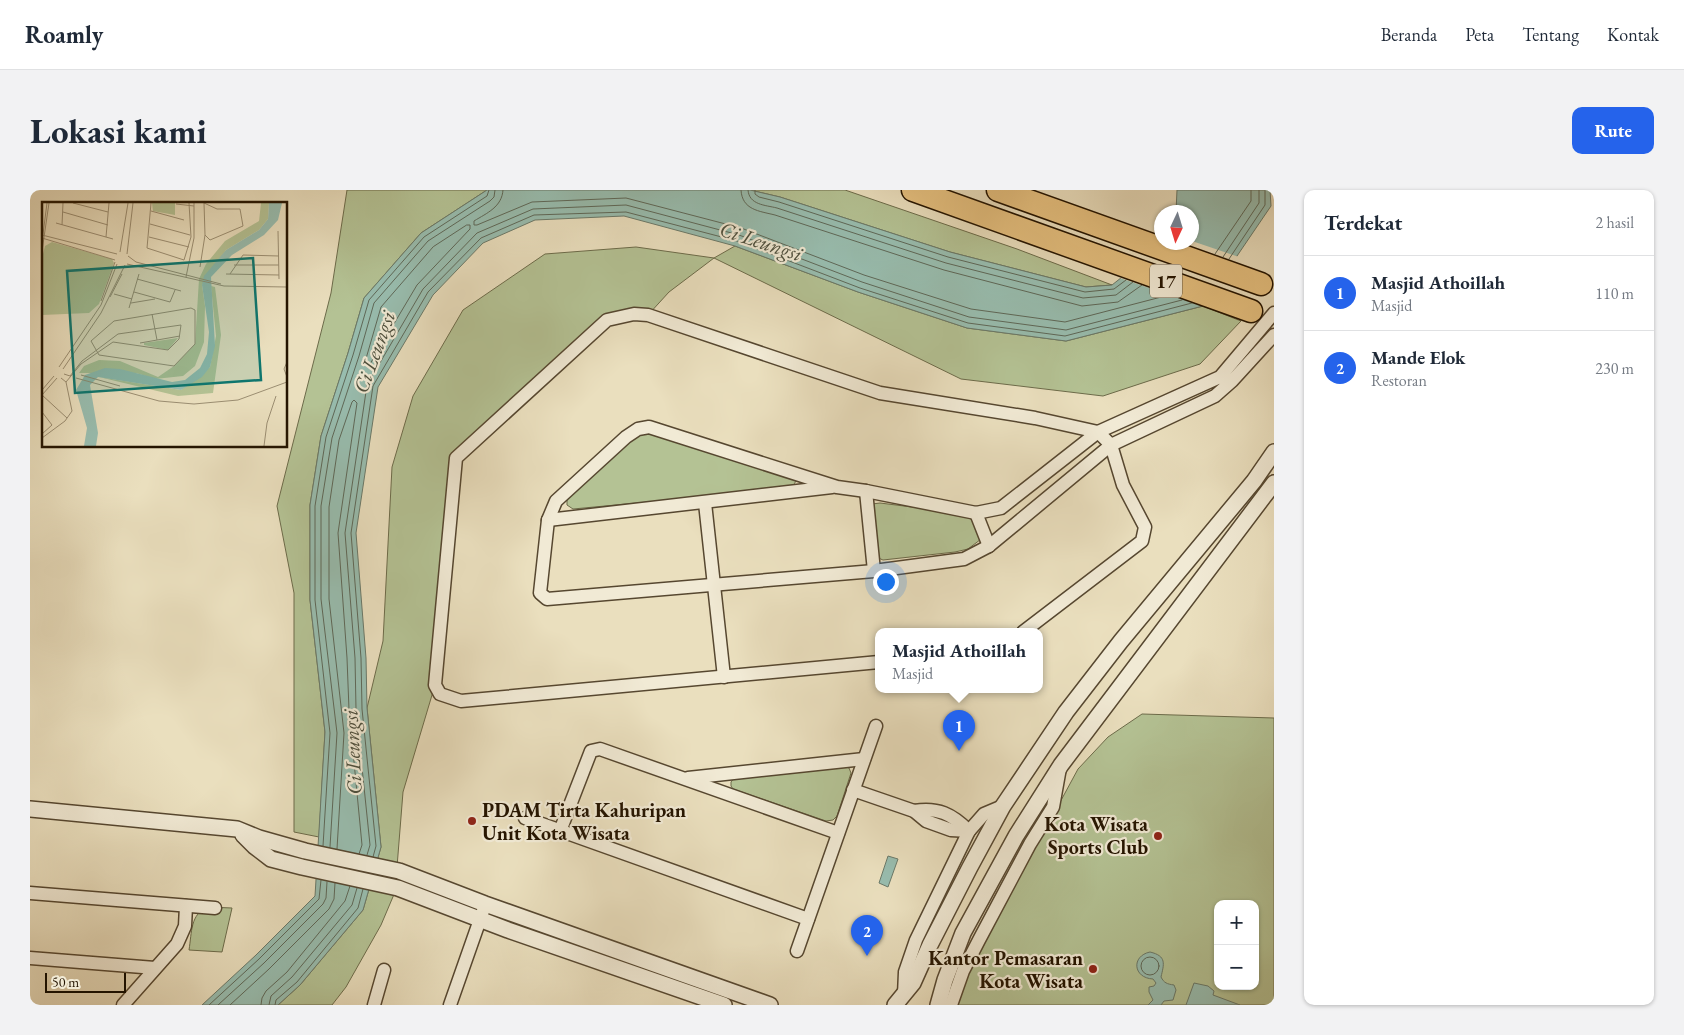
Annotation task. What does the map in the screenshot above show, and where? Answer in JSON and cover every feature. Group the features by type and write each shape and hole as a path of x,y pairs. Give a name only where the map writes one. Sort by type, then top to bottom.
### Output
{"highway":[{"name":"17","path":"913,190 1251,311"},
{"name":"17","path":"998,190 1261,284"}],"street":[{"path":"1274,313 1220,377 1098,432 1001,508 976,513 837,487 650,427 638,429 626,437 556,501 548,520 540,593 547,599 874,572 964,559 989,546 1111,445 1214,396 1232,381 1274,335"},
{"path":"875,662 461,701 440,694 435,685 456,458 607,320 634,314 648,315 880,393 1035,418 1098,432 1111,445 1123,485 1145,528 1142,540 1028,628"},
{"path":"899,1000 912,983 965,875 1003,806 1066,712 1121,641 1248,488 1274,452"},
{"path":"938,1005 945,980 963,933 1016,836 1061,765 1274,483"},
{"path":"548,520 837,487"},
{"path":"866,491 874,572"},
{"path":"705,503 724,677"},
{"path":"976,513 989,546"},
{"path":"797,951 876,726"},
{"path":"560,830 590,751 600,749 838,833"},
{"path":"684,779 864,759"},
{"path":"951,1005 963,971 1030,844 1053,807 1061,765"},
{"path":"853,790 914,811 926,821 951,830 969,831"},
{"path":"899,1000 905,972 916,940 969,831 984,814 1003,806"},
{"path":"30,809 236,829 259,838 305,851 399,871 485,904 770,1005"},
{"path":"524,818 808,919"},
{"path":"236,829 271,859 398,888 724,1005"},
{"path":"30,893 215,908"},
{"path":"450,1005 485,904"},
{"path":"123,1005 177,944 184,926 186,906"},
{"path":"30,958 155,968"},
{"path":"374,1005 384,970"}],"shaded area":[{"path":"347,190 487,190 421,233 364,298 321,436 310,505 310,600 325,732 319,837 294,832 294,593 277,506 331,293"},
{"path":"750,190 845,190 1017,249 1112,285 1086,287 950,252 780,197"},
{"path":"735,246 858,292 967,328 1066,341 1203,306 1241,321 1200,364 1103,396 961,379 714,258"},
{"path":"636,247 714,258 669,292 648,315 607,321 456,458 435,685 403,792 395,892 381,925 346,987 332,1005 278,1005 300,985 363,910 381,847 367,708 383,641 392,467 413,396 463,310 545,254"},
{"path":"645,431 796,477 795,483 786,489 573,509 567,505 567,497 638,433"},
{"path":"880,503 984,516 989,533 968,549 883,560 876,557 872,504"},
{"name":"Kota Wisata Sports Club","path":"1142,714 1274,718 1274,1005 958,1005 972,961 1078,769 1108,737"},
{"path":"845,766 849,768 851,773 837,816 833,820 826,821 733,789 731,786 734,778"},
{"path":"208,907 232,908 222,952 189,950 195,919 202,910"}],"water":[{"name":"Ci Leungsi","path":"487,190 750,190 780,197 950,252 1086,287 1112,285 1156,250 1199,250 1199,205 1176,205 1177,190 1270,190 1271,206 1203,306 1066,341 967,328 858,292 735,246 624,216 535,220 483,243 433,295 378,387 356,533 366,658 367,708 381,847 363,910 300,985 278,1005 202,1005 256,955 315,896 325,732 310,600 310,505 321,436 364,298 421,233"},
{"path":"888,856 898,859 888,887 879,883"},
{"path":"1150,952 1162,958 1161,977 1166,983 1174,985 1176,990 1173,1000 1164,1001 1161,1005 1148,1005 1153,1000 1149,987 1154,986 1156,983 1153,979 1141,975 1137,967 1137,962 1140,958"},
{"path":"1194,983 1208,986 1214,991 1213,995 1240,1005 1186,1005"}],"pier":[{"path":"1199,243 1239,257 1205,307 1117,277 1154,248 1154,250 1199,250"}],"place":[{"name":"Masjid Athoillah","path":"959,751"},
{"name":"PDAM Tirta Kahuripan Unit Kota Wisata","path":"472,821"},
{"name":"Kota Wisata Sports Club","path":"1158,836"},
{"name":"Mande Elok","path":"867,956"},
{"name":"Kantor Pemasaran Kota Wisata","path":"1093,969"}]}
